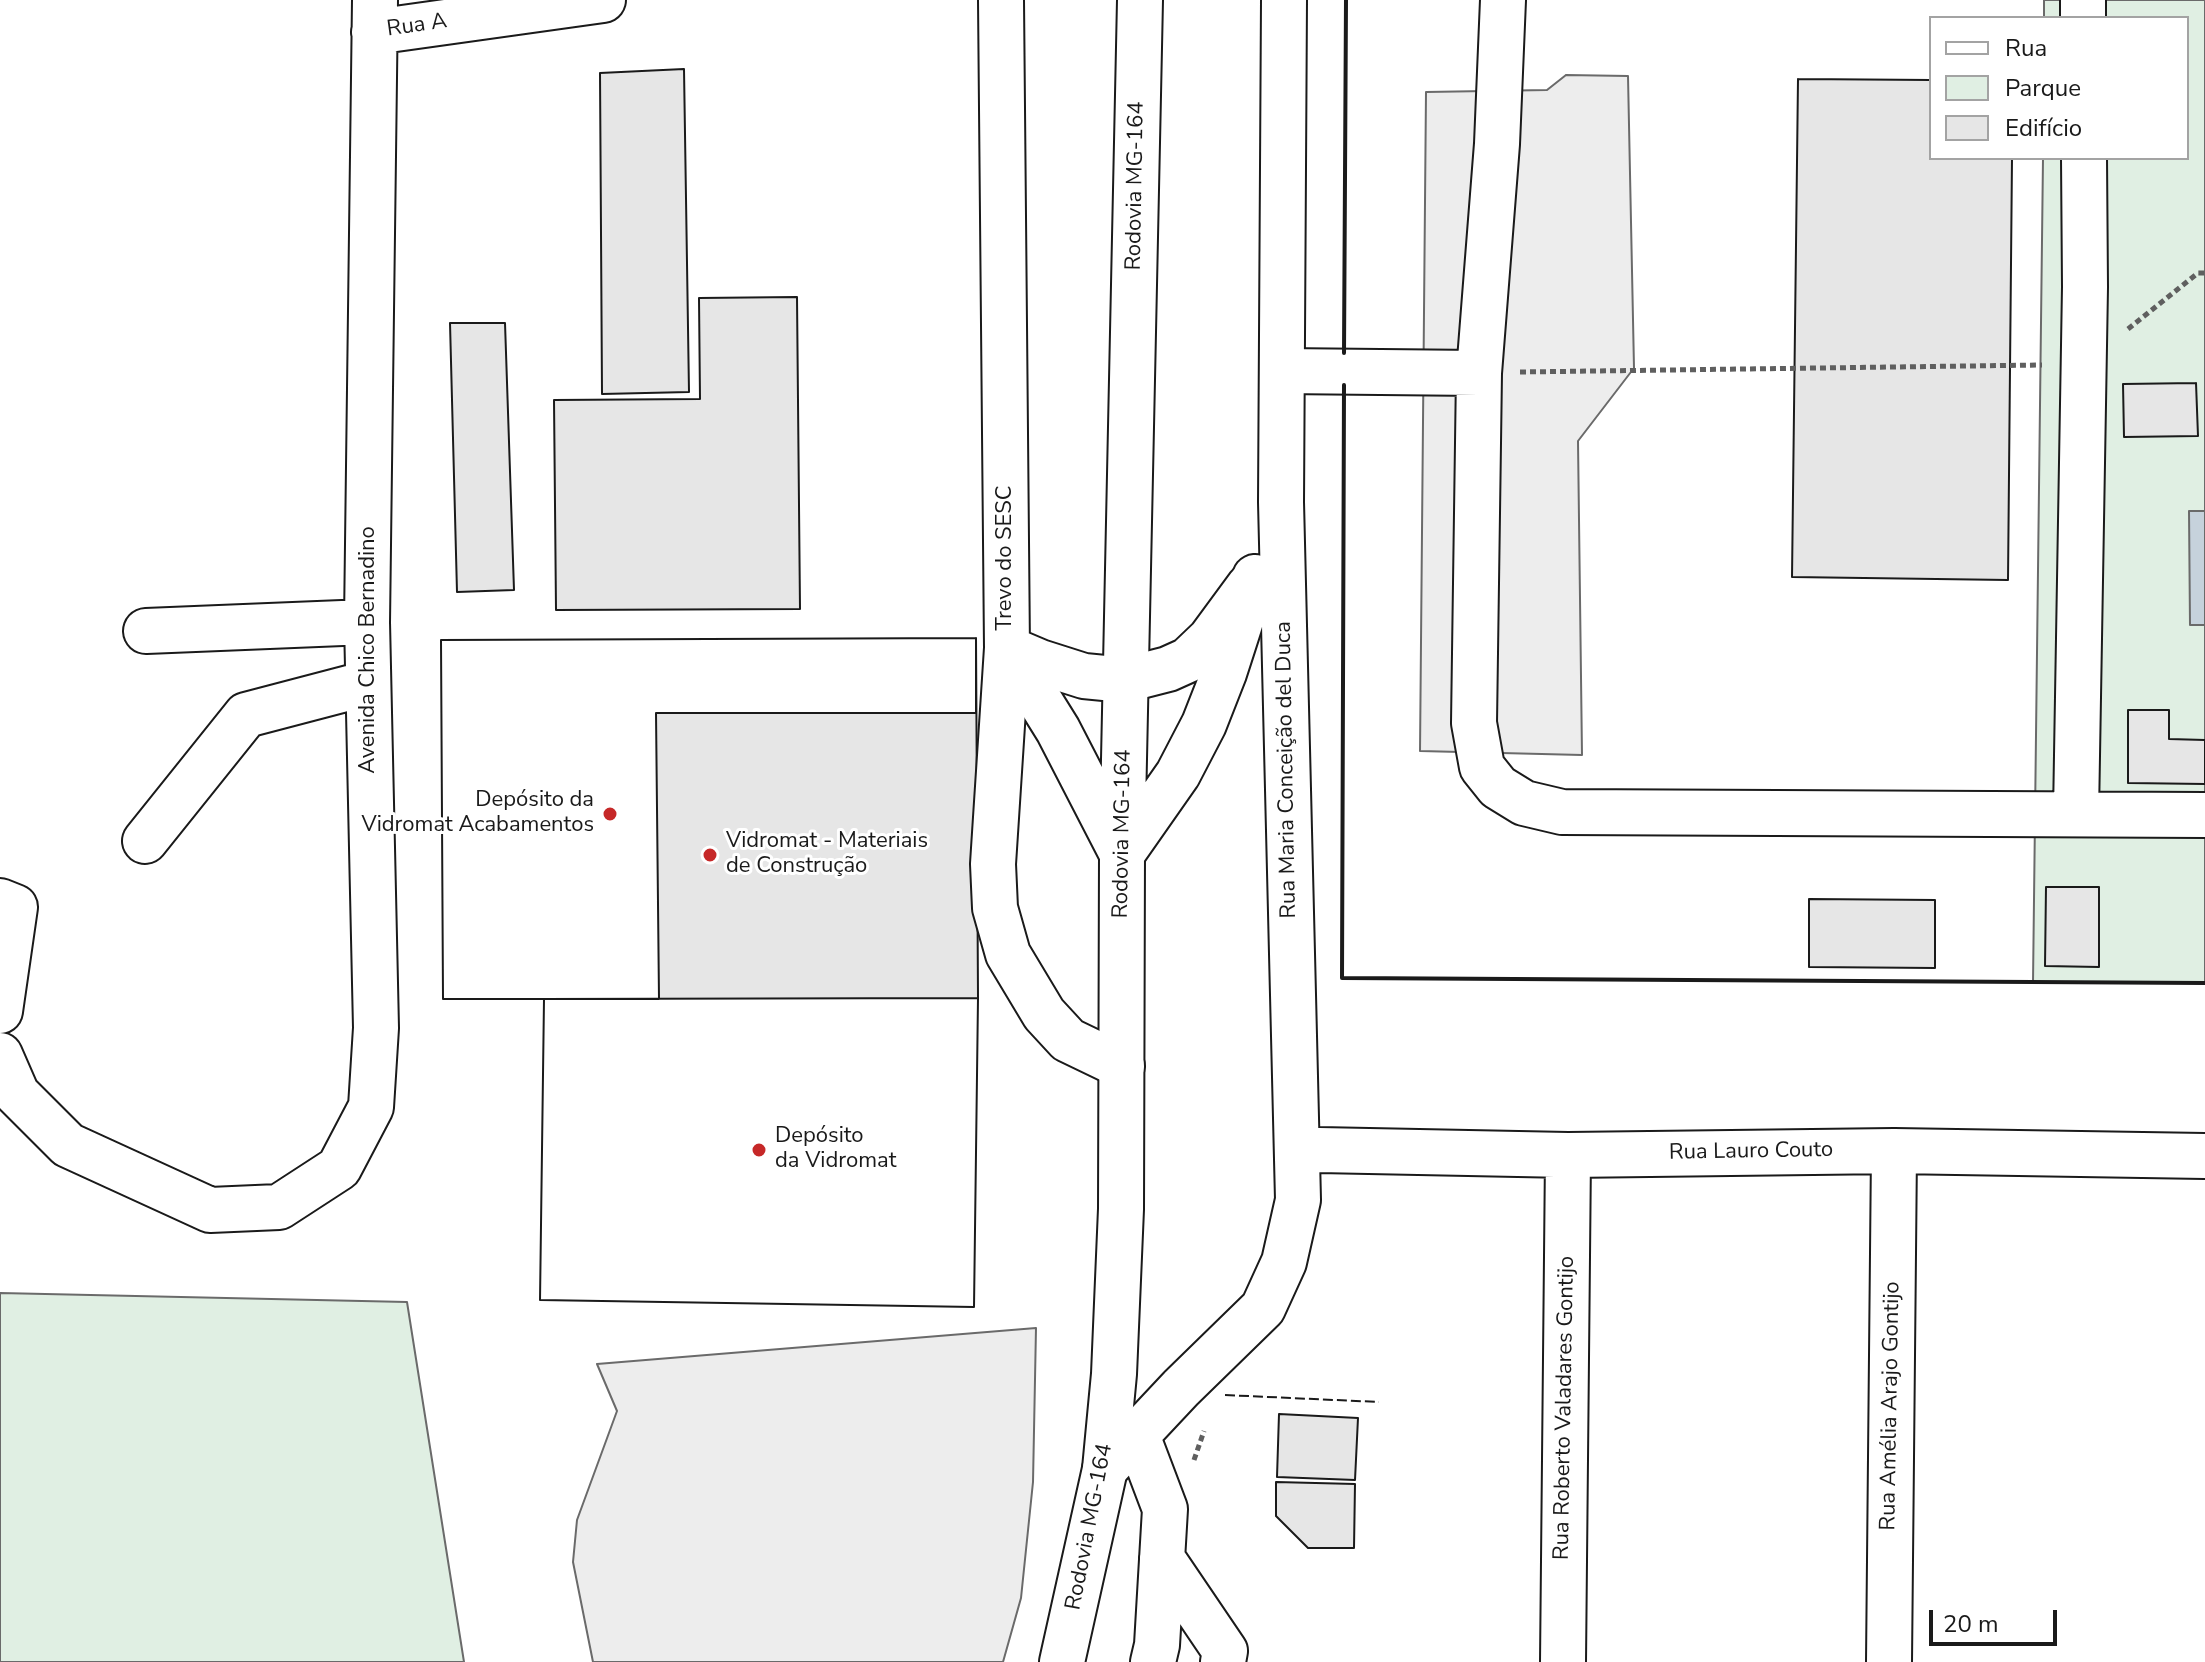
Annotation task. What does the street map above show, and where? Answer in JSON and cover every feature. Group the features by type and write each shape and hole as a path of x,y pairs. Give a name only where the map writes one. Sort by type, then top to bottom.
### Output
{"street":[{"name":"Rua A","path":"374,16 603,0"},
{"name":"Trevo do SESC","path":"1001,0 1007,648 1084,676 1125,680 1168,669 1188,660 1210,639 1255,577 1281,389"},
{"name":"Rodovia MG-164","path":"1062,1662 1105,1469 1114,1374 1121,1224 1122,854 1140,0"},
{"path":"1503,0 1497,144 1479,373 1474,723 1482,767 1498,787 1524,803 1562,812 2205,815"},
{"name":"Rua Maria Conceição del Duca","path":"1105,1469 1263,1308 1284,1262 1298,1200 1281,389 1283,1"},
{"name":"Avenida Chico Bernadino","path":"0,1055 17,1094 68,1145 210,1210 279,1207 339,1168 371,1107 376,1028 367,622 374,16"},
{"path":"2076,814 2084,160"},
{"path":"1281,389 1479,373"},
{"path":"1007,648 1058,730 1122,854 1178,774 1204,724 1255,577"},
{"path":"146,631 367,622"},
{"path":"1007,648 993,864 995,908 1008,954 1044,1014 1068,1040 1122,1066"},
{"path":"145,841 246,715 368,683"},
{"path":"0,901 15,907 0,1011"},
{"name":"Rua Lauro Couto","path":"1297,1154 1319,1150 1568,1155 1894,1151 2205,1156"},
{"name":"Rua Amélia Arajo Gontijo","path":"1889,1662 1894,1151"},
{"name":"Rua Roberto Valadares Gontijo","path":"1563,1662 1568,1155"},
{"path":"1137,1435 1165,1509 1157,1645 1153,1662"},
{"path":"1162,1558 1225,1651 1223,1662"}],"path":[{"path":"1479,373 2083,364 2198,273 2205,273"}],"green space":[{"path":"2044,0 2205,0 2205,983 2033,982 2043,160 2189,160 2189,16 2044,16"},
{"path":"0,1293 407,1302 464,1662 0,1662"}],"shaded area":[{"path":"1566,75 1628,76 1634,368 1578,441 1582,755 1420,751 1426,92 1547,90"},
{"path":"2189,511 2205,511 2205,625 2190,625"},
{"path":"1036,1328 1033,1482 1021,1598 1003,1662 593,1662 573,1562 577,1520 617,1411 597,1364"}],"building":[{"path":"684,69 689,392 602,394 600,73"},
{"path":"1798,79 1929,80 1929,160 2012,160 2008,580 1792,577"},
{"path":"797,297 800,609 556,610 554,400 700,399 699,298"},
{"path":"450,323 505,323 514,590 457,592"},
{"path":"2196,383 2198,436 2124,437 2123,384"},
{"name":"Vidromat - Materiais de Construção","path":"976,638 978,998 974,1307 540,1300 544,999 443,999 441,640"},
{"path":"976,638 976,713 656,713 659,999 443,999 441,640"},
{"path":"2128,710 2169,710 2169,739 2205,740 2205,784 2128,783"},
{"path":"2046,887 2099,887 2099,967 2045,966"},
{"path":"1809,899 1935,900 1935,968 1809,967"},
{"name":"Depósito da Vidromat","path":"978,998 974,1307 540,1300 544,999"},
{"path":"1279,1414 1358,1418 1355,1480 1277,1477"},
{"path":"1276,1482 1355,1484 1354,1548 1308,1548 1276,1516"}],"fence":[{"path":"1225,1395 1379,1402"}],"wall":[{"path":"1344,353 1346,0"},
{"path":"1344,385 1342,978 2205,983"}],"place":[{"name":"Depósito da Vidromat Acabamentos","path":"610,814"},
{"name":"Vidromat - Materiais de Construção","path":"710,855"},
{"name":"Depósito da Vidromat","path":"759,1150"}]}
